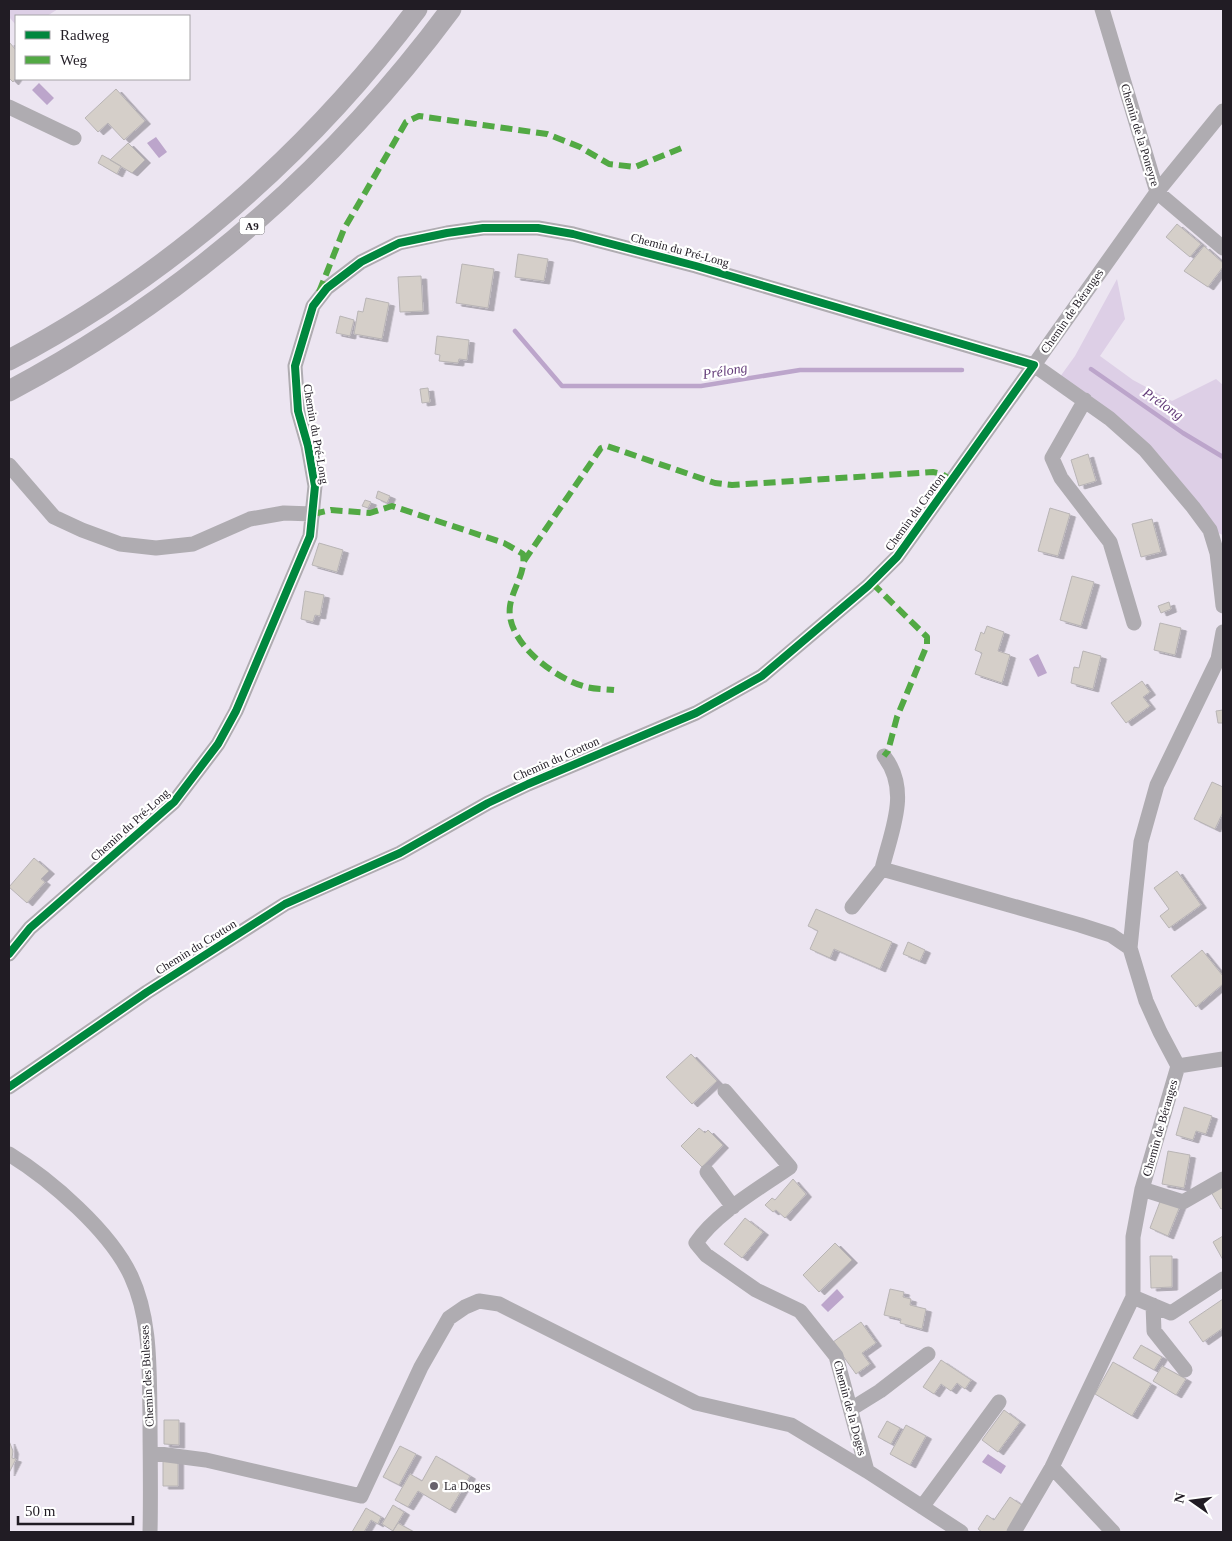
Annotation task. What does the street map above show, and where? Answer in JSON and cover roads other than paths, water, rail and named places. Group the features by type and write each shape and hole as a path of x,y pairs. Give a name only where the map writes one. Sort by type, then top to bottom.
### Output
{"highway":[{"name":"A9","path":"9,360 116,296 173,255 232,206 323,120 371,66 417,9"},
{"name":"A9","path":"9,391 65,360 132,318 191,276 252,226 313,170 370,110 451,9"}],"street":[{"name":"Chemin de la Poneyre","path":"1102,9 1157,192"},
{"path":"9,107 74,138"},
{"name":"Chemin de la Poneyre","path":"1157,192 1223,111"},
{"path":"1157,192 1223,248"},
{"name":"Chemin de Béranges","path":"1157,192 1034,365 1110,418 1145,450 1193,507 1210,530 1217,553 1223,606"},
{"name":"Chemin du Pré-Long","path":"9,954 30,928 174,802 213,752 236,712 296,572 310,536 314,514 313,476 308,446 298,411 294,366 314,306 327,288 361,262 399,243 447,232 483,228 538,228 573,234 696,266 984,348 1034,365"},
{"name":"Chemin du Crotton","path":"9,1087 147,992 285,904 400,853 488,803 528,784 696,713 762,676 868,586 898,557 1034,365"},
{"path":"1084,400 1052,458 1061,478 1110,542 1134,623"},
{"path":"9,465 54,517 120,544 156,548 193,544 250,519 284,513 314,514"},
{"name":"Chemin de Béranges","path":"1014,1532 1052,1467 1133,1297 1133,1237 1142,1189 1178,1066 1146,1001 1130,948 1141,842 1157,785 1218,659 1223,632"},
{"path":"852,906 882,869 898,804 898,785 884,756"},
{"path":"882,869 1080,925 1111,935 1130,948"},
{"path":"1178,1066 1223,1059"},
{"name":"Chemin de la Doges","path":"725,1091 790,1167 733,1208 702,1234 696,1243 706,1256 756,1290 800,1311 836,1356 866,1470 961,1532"},
{"name":"Chemin des Bulesses","path":"9,1154 22,1162 83,1213 110,1242 131,1277 146,1327 152,1453 150,1532"},
{"path":"707,1172 733,1208"},
{"path":"1142,1189 1183,1202 1223,1179"},
{"path":"1133,1297 1171,1313 1223,1279"},
{"path":"152,1453 206,1460 361,1496 421,1367 449,1318 465,1306 479,1301 499,1304 696,1403 791,1425 866,1470"},
{"path":"1153,1305 1154,1330 1176,1355 1185,1370"},
{"path":"851,1409 880,1391 928,1354"},
{"path":"922,1507 999,1402"},
{"path":"1052,1467 1114,1532"}],"waterway":[{"name":"Prélong","path":"515,331 562,386 701,386 800,370 962,370"},
{"name":"Prélong","path":"1091,369 1183,433 1223,457"}],"place":[{"name":"La Doges","path":"434,1486"}]}
